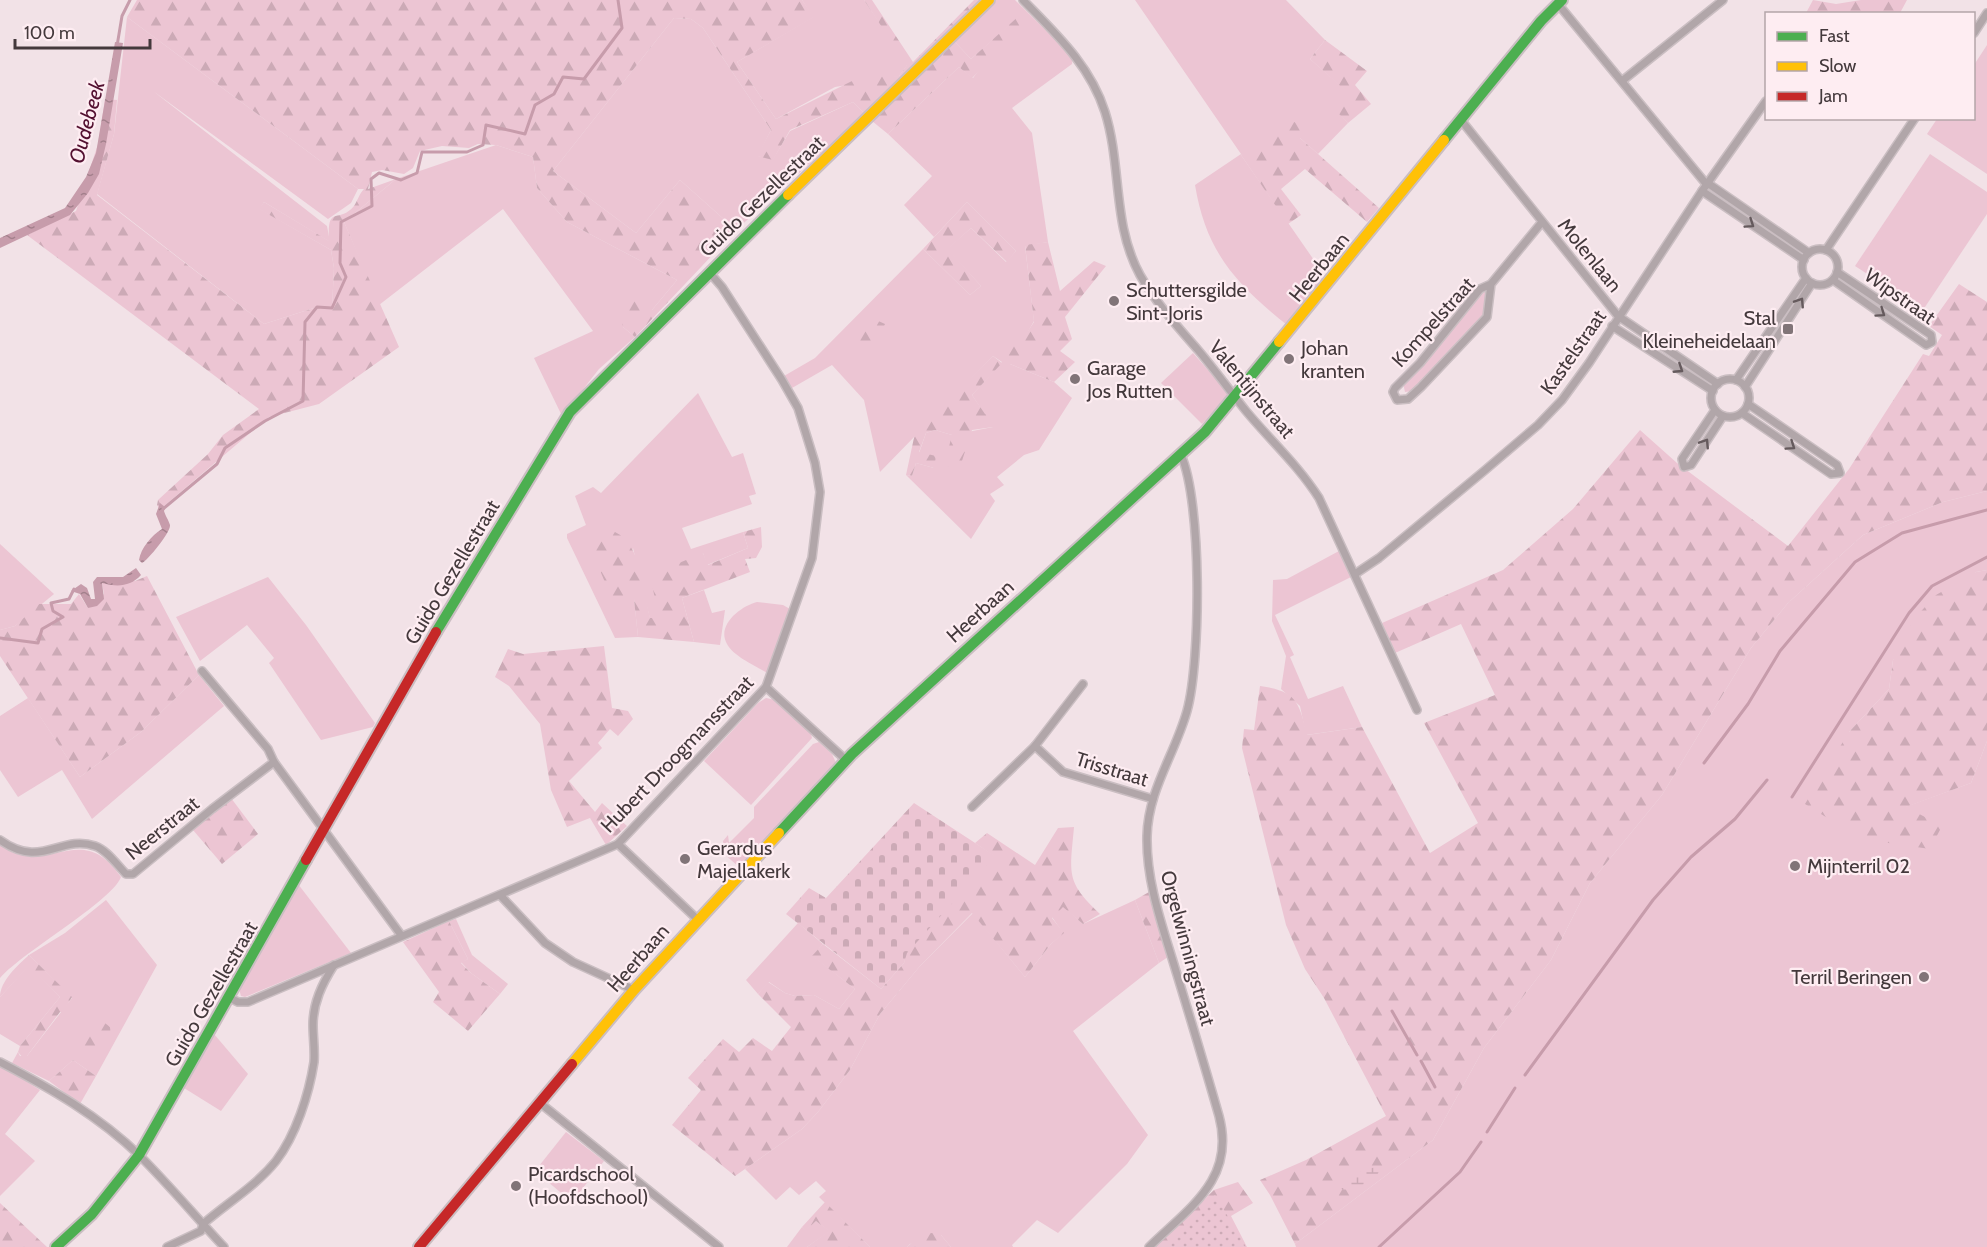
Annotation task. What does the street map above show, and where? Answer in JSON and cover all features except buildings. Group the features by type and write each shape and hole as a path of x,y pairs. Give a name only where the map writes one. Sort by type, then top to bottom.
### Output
{"street":[{"name":"Guido Gezellestraat","path":"56,1247 92,1214 139,1155 463,585 570,412 709,272 989,0"},
{"name":"Valentijnstraat","path":"1023,0 1072,52 1099,95 1110,134 1121,223 1139,273 1161,307 1310,484 1327,513 1417,710"},
{"path":"1622,81 1723,0"},
{"name":"Heerbaan","path":"419,1247 633,990 846,760 885,721 1181,455 1236,397 1560,2"},
{"path":"1560,2 1706,187 1804,260"},
{"path":"1975,31 1987,13"},
{"name":"Kastelstraat","path":"1355,574 1379,558 1538,425 1562,400 1765,104"},
{"name":"Molenlaan","path":"1461,120 1618,316 1718,384"},
{"path":"1706,187 1809,253 1826,250 1911,120"},
{"name":"Kompelstraat","path":"1491,284 1487,316 1421,387 1407,399 1397,400 1393,392 1395,388 1420,363 1480,289 1491,284 1542,222"},
{"path":"1809,253 1802,266 1809,280 1821,284 1833,280 1837,272 1836,259 1826,250"},
{"name":"Hubert Droogmansstraat","path":"230,998 238,1002 248,1002 618,844 766,687 812,558 820,492 815,463 798,408 752,333 709,272"},
{"name":"Wipstraat","path":"1833,280 1926,345 1932,342 1931,335 1837,272"},
{"path":"1736,380 1809,280"},
{"path":"1745,387 1736,380 1724,380 1718,384 1711,399 1715,410 1723,416 1731,417 1742,413 1748,404 1745,387 1809,280"},
{"path":"1612,326 1713,391"},
{"path":"1742,413 1831,474 1840,473 1837,465 1748,404"},
{"path":"1715,410 1682,459 1684,467 1691,465 1723,416"},
{"name":"Orgelwinningstraat","path":"1149,1247 1207,1190 1219,1168 1224,1147 1219,1116 1152,890 1147,839 1153,799 1186,713 1194,668 1196,539 1188,474 1181,455"},
{"path":"202,670 268,749 274,762 401,935"},
{"path":"972,807 1035,746 1083,684"},
{"path":"766,687 846,760"},
{"name":"Trisstraat","path":"1035,746 1063,772 1153,799"},
{"name":"Neerstraat","path":"0,840 12,848 27,853 43,854 80,844 96,846 126,874 133,874 274,762"},
{"path":"618,844 698,919"},
{"path":"500,896 545,943 573,962 633,990"},
{"path":"167,1247 201,1231 203,1224 252,1185 276,1161 285,1145 309,1084 314,1059 313,1022 317,1001 321,986 334,965"},
{"path":"0,1062 25,1073 68,1100 139,1155 224,1247"},
{"path":"540,1103 719,1247"}],"green space":[{"path":"137,0 802,0 814,17 737,62 776,119 860,77 899,76 907,65 864,0 872,0 913,62 974,0 980,0 865,114 853,102 790,130 773,160 757,156 771,130 703,28 691,19 674,18 553,171 636,233 680,180 736,230 635,337 623,327 619,304 636,290 652,310 677,280 567,222 537,188 533,157 496,145 478,144 469,148 442,146 420,151 413,168 404,174 382,170 372,172 368,189 396,179 344,222 399,347 319,404 269,417 163,507 164,515 157,505 158,500 208,454 223,435 259,409 27,235 76,211 98,144 105,99 117,100 114,134 97,195 264,324 317,307 332,308 334,268 331,250 259,209 264,202 329,241 332,218 354,206 364,189 358,189 127,17"},
{"path":"802,0 864,0 908,64 899,76 835,87 776,119 737,62 813,17"},
{"path":"996,0 1015,0 1073,57 1072,64 1012,108 1032,133 1048,242 1025,246 1034,321 1010,364 1054,382 1072,398 1039,450 1024,455 997,477 1004,485 990,494 995,501 971,539 906,475 912,476 916,463 934,468 919,453 926,433 935,430 952,435 993,427 972,395 1002,362 993,356 880,472 864,400 832,365 792,388 784,376 815,358 923,249 970,295 981,286 947,249 971,228 1006,262 1016,251 967,202 934,237 904,205 932,176 888,134 959,67 973,78 1020,16 971,59 954,41"},
{"path":"1135,0 1286,0 1325,40 1310,59 1349,93 1335,109 1348,123 1318,154 1300,138 1241,155 1325,276 1287,325 1238,280 1215,248 1200,209 1195,185 1241,154"},
{"path":"1813,0 1836,4 1861,0 1907,0 1901,12 1807,12"},
{"path":"1020,15 1029,23 972,78 959,67 888,134 872,121 954,41 971,59"},
{"path":"127,17 358,189 351,203 328,219 153,91 327,226 330,242 264,202 260,209 331,250 334,268 332,308 317,307 264,324 97,194 114,134"},
{"path":"674,18 691,19 703,28 771,130 758,156 773,159 790,131 853,102 865,114 736,230 680,180 636,233 553,171"},
{"path":"1325,40 1367,71 1355,85 1371,104 1348,123 1334,109 1348,93 1310,59"},
{"path":"1987,45 1987,174 1927,134 1936,120 1975,120 1975,63"},
{"path":"1292,121 1301,125 1300,138 1379,208 1367,222 1305,169 1281,189 1301,215 1288,224 1241,155"},
{"path":"496,145 533,157 537,188 567,222 677,280 652,310 623,327 635,337 599,369 562,416 534,358 593,331 503,209 379,305 344,222 396,179"},
{"path":"1930,154 1987,192 1987,214 1923,310 1855,266"},
{"path":"967,202 1016,251 1007,262 971,228 948,249 981,286 970,295 923,249"},
{"path":"1048,242 1060,291 1094,261 1106,266 1065,317 1072,339 1060,351 1075,362 1054,382 1010,364 1002,328 1016,328 1026,334 1034,322 1025,245"},
{"path":"1959,284 1987,302 1987,491 1943,502 1863,535 1788,603 1751,648 1662,795 1590,883 1551,960 1484,1048 1433,1140 1295,1244 1260,1180 1306,1160 1386,1116 1324,998 1305,969 1286,925 1242,748 1244,729 1254,730 1260,686 1281,691 1294,700 1307,735 1362,727 1430,853 1478,823 1424,723 1495,695 1461,624 1395,653 1382,623 1503,570 1573,509 1640,430 1677,463 1788,546 1849,469 1923,354 1929,356 1942,335 1929,326"},
{"path":"1486,290 1487,312 1412,391 1405,392 1403,383"},
{"path":"874,319 885,324 879,335 861,346 855,342 857,334 864,325"},
{"path":"1193,353 1229,394 1202,424 1161,383"},
{"path":"993,356 1002,363 972,395 985,414 994,416 993,427 972,430 960,467 944,466 952,435 935,430 926,433 919,452 936,456 934,468 916,463 912,476 906,475 915,433"},
{"path":"698,393 732,457 743,453 756,494 749,496 752,504 682,528 691,549 743,532 748,548 707,565 703,553 660,618 650,619 633,548 615,605 634,598 638,637 615,638 567,538 567,534 586,525 575,496 593,487 601,493"},
{"name":"Mijnterril 02","path":"1987,491 1987,570 1976,572 1893,660 1889,689 1849,732 1905,807 1971,783 1987,741 1987,1247 1296,1247 1295,1244 1433,1140 1484,1048 1551,960 1590,883 1662,795 1751,648 1788,603 1863,535 1943,502"},
{"path":"761,527 762,547 756,558 745,559 750,572 682,598 694,642 638,637 634,599 615,606 591,549 595,538 615,532 624,538 631,547 640,570 650,618 659,618 650,575 703,553 708,565 748,548 743,532"},
{"path":"0,544 54,594 15,626 0,630"},
{"path":"1339,551 1351,577 1275,615 1294,655 1290,657 1308,699 1343,686 1362,727 1306,735 1300,706 1281,689 1286,656 1272,621 1273,580 1287,579"},
{"path":"1987,570 1987,741 1971,783 1906,807 1942,826 1930,849 1861,839 1805,804 1849,732 1889,689 1893,660 1913,620 1936,595 1976,572"},
{"path":"147,576 199,675 141,732 80,777 0,656 0,630 15,626 39,604 71,604 79,594 88,608 104,594 102,583 135,581"},
{"path":"268,577 306,625 375,723 373,727 321,740 269,663 274,658 247,625 200,661 176,617"},
{"path":"704,590 712,613 725,610 720,645 694,642 682,598"},
{"path":"757,602 783,605 790,609 767,673 734,653 724,637 727,623 732,617"},
{"path":"604,646 612,708 628,711 633,719 618,736 610,729 598,743 602,748 569,781 595,812 602,803 627,826 606,845 590,818 567,827 551,790 540,724 509,686 495,677 508,649 523,654"},
{"path":"199,675 224,706 92,819 62,770 18,797 0,770 0,716 28,698 80,777 141,732"},
{"path":"766,698 776,700 811,734 812,738 751,805 704,761 758,703"},
{"path":"819,742 832,754 836,763 739,867 723,853 723,841 728,835 729,843 754,818 754,807 813,744"},
{"path":"231,798 258,834 222,864 193,830"},
{"path":"914,803 995,856 907,953 904,963 881,989 786,914 809,888 826,898"},
{"path":"1074,827 1071,856 1072,876 1081,893 1100,914 1083,924 1063,907 1052,918 1064,933 1051,944 1025,977 972,913 920,966 880,1014 850,1070 802,1129 735,1176 672,1125 701,1090 688,1078 723,1039 739,1052 753,1038 772,1051 791,1027 758,994 768,982 785,993 795,996 814,995 839,1009 855,989 812,956 823,944 881,989 904,963 906,953 994,856 975,843 987,833 1035,865 1058,828"},
{"path":"0,845 17,854 33,856 77,850 92,852 106,860 121,877 101,900 28,954 0,978"},
{"path":"298,884 351,953 245,997 241,996 239,989"},
{"path":"1149,892 1168,957 1159,963 1135,900"},
{"path":"106,900 157,965 96,1076 73,1060 49,1081 12,1063 18,1052 20,1056 27,1056 72,998 29,955 65,933"},
{"path":"1135,900 1159,963 1073,1031 1148,1135 1127,1164 1058,1233 1037,1220 1012,1245 1013,1247 951,1247 941,1235 910,1244 907,1247 870,1247 819,1197 826,1191 816,1181 799,1195 790,1187 776,1200 745,1169 802,1129 818,1112 850,1070 880,1014 920,966 973,913 1025,977 1051,944 1063,933 1052,917 1063,906 1083,924"},
{"path":"456,919 472,955 508,984 500,994 471,973 461,962 468,959 449,921"},
{"path":"449,921 468,959 461,963 500,994 468,1031 433,1002 439,992 403,942"},
{"path":"798,923 823,944 813,956 855,989 839,1009 814,995 795,996 785,993 769,982 758,994 746,980"},
{"path":"29,955 72,997 63,1012 60,1012 27,1056 23,1058 18,1052 20,1046 60,997 29,966 0,997 6,979"},
{"path":"29,965 60,997 20,1046 0,1034 0,997"},
{"path":"101,1020 110,1027 110,1036 103,1047 92,1053 84,1048 83,1041"},
{"path":"214,1034 248,1074 221,1111 184,1088"},
{"path":"73,1060 96,1076 80,1104 49,1081"},
{"path":"0,1065 40,1090 5,1134 35,1161 0,1196"},
{"path":"566,1132 604,1161 572,1202 535,1171"},
{"path":"1382,1167 1370,1181 1351,1189 1339,1189 1357,1172"},
{"path":"1238,1182 1253,1203 1231,1216 1247,1247 1155,1247 1214,1190"},
{"path":"1215,1195 1246,1247 1166,1247"},
{"path":"825,1202 870,1247 807,1247 829,1231 816,1221 805,1231 802,1227"},
{"path":"0,1203 47,1247 0,1247"},
{"path":"816,1221 830,1231 807,1247 787,1247 802,1227 805,1230"},
{"path":"922,1234 941,1235 951,1247 907,1247"}],"water":[{"path":"115,42 123,43 99,174 88,193 70,215 0,248 0,238 65,208 86,177 96,153"},
{"path":"160,503 165,507 169,529 159,546 142,563 139,560 144,547 162,529 156,514"},
{"path":"136,568 141,575 128,584 102,583 104,599 97,606 88,608 80,594 71,591 81,584 87,588 91,599 95,599 93,582 97,577 123,577"}],"waterway":[{"name":"Oudebeek","path":"117,46 122,16 130,0"},
{"path":"163,509 217,464 225,448 265,421 303,401 305,322 317,307 332,308 346,277 340,263 341,222 372,206 371,179 379,173 401,180 417,173 422,152 467,152 483,145 486,125 525,134 535,105 554,94 563,77 584,79 622,28 618,0"},
{"path":"1704,763 1748,704 1780,651 1855,562 1902,533 1987,510"},
{"path":"1792,797 1909,613 1932,586 1987,557"},
{"path":"0,638 38,643 42,629 63,617 53,611 51,603 69,599 74,589"},
{"path":"1525,1075 1653,900 1691,857 1735,819 1767,780"},
{"path":"1392,1011 1417,1055"},
{"path":"1421,1061 1435,1087"},
{"path":"1487,1132 1515,1088"},
{"path":"1379,1247 1460,1172 1481,1142"}],"traffic: fast":[{"path":"1444,140 1541,21 1562,0"},
{"path":"436,632 570,412 788,195"},
{"path":"779,833 852,754 1205,432 1279,342"},
{"path":"56,1247 92,1214 139,1155 306,860"}],"traffic: slow":[{"path":"788,195 989,0"},
{"path":"1279,342 1444,140"},
{"path":"572,1064 634,990 779,833"}],"traffic: jam":[{"path":"306,860 436,632"},
{"path":"419,1247 572,1064"}],"place":[{"name":"Schuttersgilde Sint-Joris","path":"1114,301"},
{"name":"Stal Kleineheidelaan","path":"1788,329"},
{"name":"Johan kranten","path":"1289,359"},
{"name":"Garage Jos Rutten","path":"1075,379"},
{"name":"Gerardus Majellakerk","path":"685,859"},
{"name":"Mijnterril 02","path":"1795,866"},
{"name":"Terril Beringen","path":"1924,977"},
{"name":"Picardschool (Hoofdschool)","path":"516,1186"}]}
